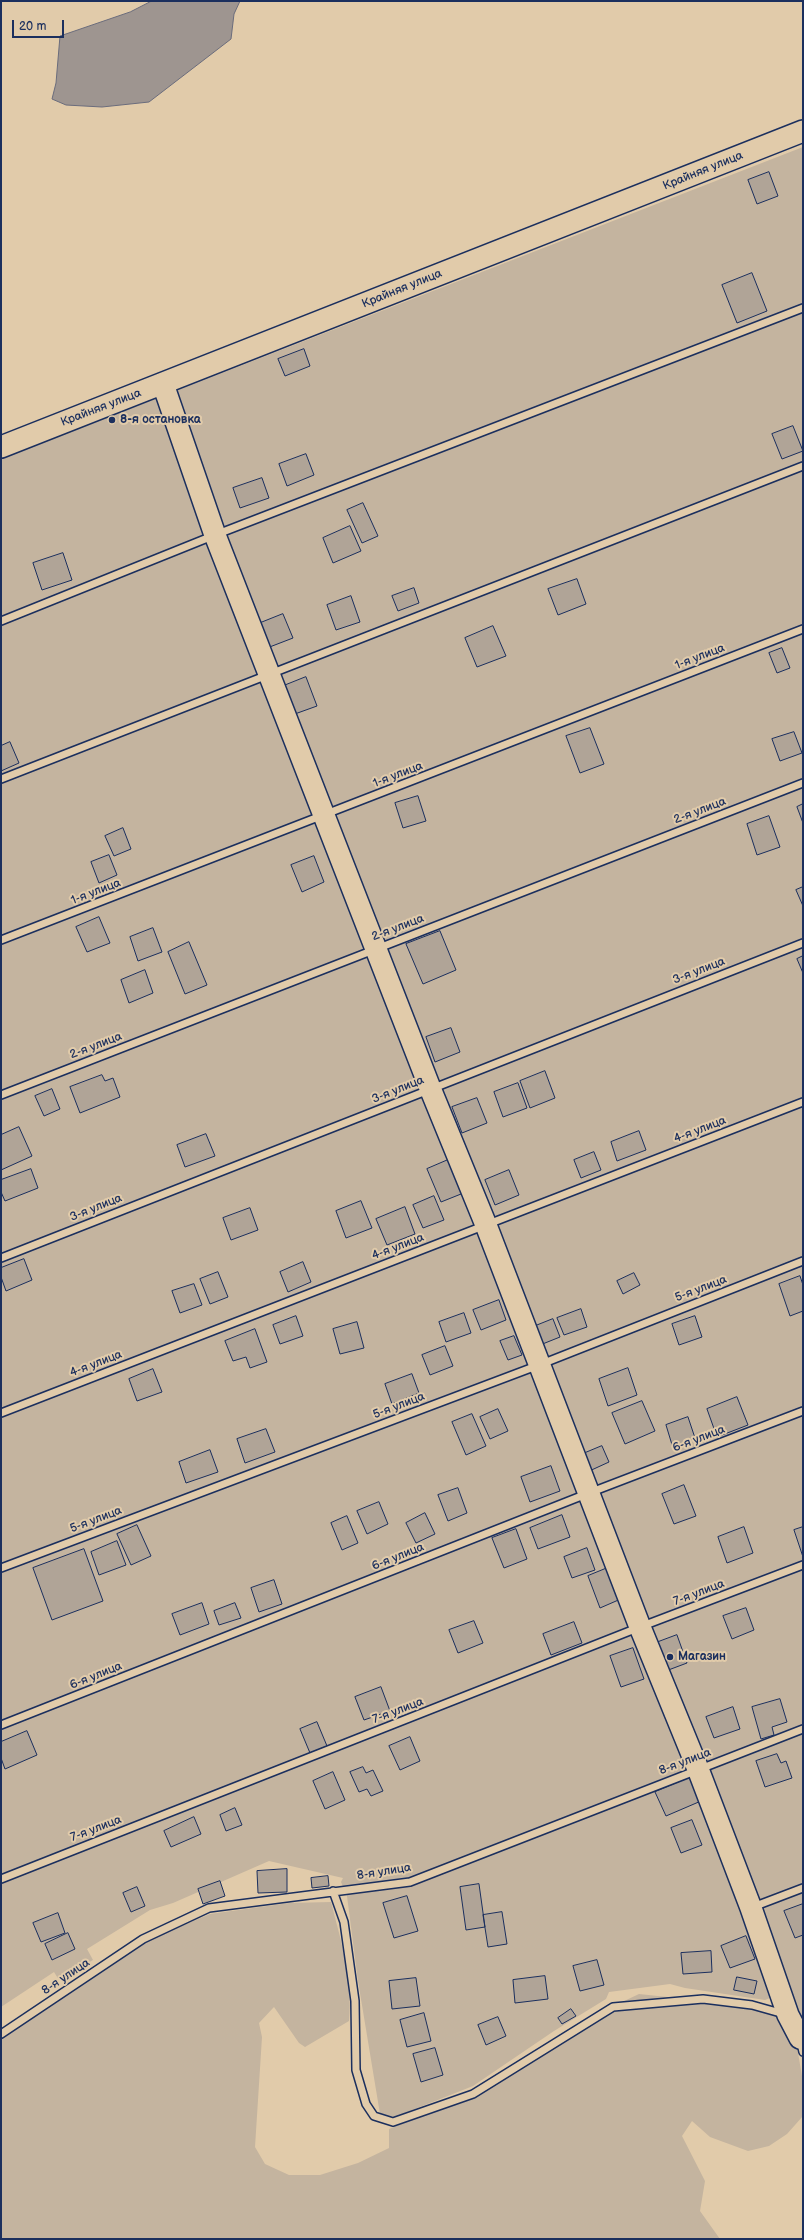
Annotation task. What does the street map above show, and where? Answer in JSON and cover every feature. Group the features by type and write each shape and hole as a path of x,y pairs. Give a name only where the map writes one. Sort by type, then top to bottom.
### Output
{"street":[{"name":"Крайняя улица","path":"1,447 803,131"},
{"path":"163,384 215,535 270,673 430,1088 486,1225 640,1627 698,1769 751,1908 788,2015 802,2042"}],"lane":[{"path":"1,621 215,535 803,308"},
{"path":"1,779 803,466"},
{"name":"1-я улица","path":"1,940 803,629"},
{"name":"2-я улица","path":"1,1095 803,783"},
{"name":"3-я улица","path":"1,1258 803,942"},
{"name":"4-я улица","path":"1,1413 803,1102"},
{"name":"5-я улица","path":"1,1568 539,1365 803,1261"},
{"name":"6-я улица","path":"1,1725 589,1493 803,1411"},
{"name":"7-я улица","path":"1,1879 640,1627 803,1565"},
{"name":"8-я улица","path":"1,2034 142,1939 209,1908 334,1890 410,1882 803,1729"},
{"path":"751,1908 803,1888"},
{"path":"334,1890 344,1922 355,2001 356,2070 366,2104 374,2116 393,2122 473,2094 613,2007 703,1999 752,2005 788,2015"}],"shaded area":[{"path":"152,1 240,1 234,14 231,39 149,102 102,107 66,105 52,99 56,83 60,36 130,12"},
{"path":"803,147 803,2026 793,1996 777,1995 765,2000 685,1988 670,1984 609,1992 606,1999 554,2031 473,2086 392,2118 380,2114 358,1981 347,1896 341,1882 343,1878 269,1861 173,1903 150,1910 87,1949 93,1960 59,1980 54,1972 1,2007 1,459"},
{"path":"331,1902 348,1976 350,2006 349,2021 305,2047 299,2043 274,2007 259,2023 262,2037 255,2147 265,2164 289,2175 320,2175 358,2163 389,2148 389,2129 492,2087 601,2012 639,1994 752,2006 777,2014 796,2041 803,2082 803,2116 787,2134 769,2146 748,2151 710,2137 692,2121 682,2136 705,2181 700,2211 720,2239 1,2239 1,2037 73,1981 146,1941 210,1914 289,1903"}],"building":[{"path":"769,172 778,196 757,204 748,180"},
{"path":"752,273 767,311 737,323 722,285"},
{"path":"304,349 310,366 285,376 278,359"},
{"path":"793,426 803,451 782,459 772,434"},
{"path":"306,454 314,475 287,486 279,464"},
{"path":"262,478 269,498 240,508 233,488"},
{"path":"363,503 378,536 362,543 347,510"},
{"path":"350,526 361,551 333,563 323,538"},
{"path":"63,553 72,580 42,590 33,563"},
{"path":"577,579 586,604 558,615 548,589"},
{"path":"414,588 419,603 398,611 392,596"},
{"path":"351,596 360,622 336,630 327,605"},
{"path":"283,614 293,638 267,648 258,624"},
{"path":"493,626 506,656 477,667 465,638"},
{"path":"782,648 790,668 777,673 769,653"},
{"path":"306,677 317,706 292,715 281,687"},
{"path":"590,728 604,764 580,773 566,736"},
{"path":"794,732 802,753 780,761 772,739"},
{"path":"10,742 19,763 1,771 1,746"},
{"path":"418,796 426,821 403,828 395,803"},
{"path":"803,804 803,823 797,807"},
{"path":"769,816 780,847 757,855 747,824"},
{"path":"123,828 131,849 114,856 105,836"},
{"path":"109,855 117,875 99,883 91,862"},
{"path":"314,856 324,882 302,892 291,865"},
{"path":"803,887 803,906 796,890"},
{"path":"99,917 110,943 87,952 76,927"},
{"path":"153,928 162,952 138,961 130,937"},
{"path":"440,931 456,970 423,984 406,944"},
{"path":"189,942 207,985 185,994 168,952"},
{"path":"803,956 803,973 797,959"},
{"path":"145,970 153,993 129,1003 121,980"},
{"path":"451,1028 460,1052 435,1062 426,1037"},
{"path":"545,1071 555,1098 530,1108 520,1081"},
{"path":"102,1075 105,1081 113,1078 120,1097 80,1113 70,1087"},
{"path":"518,1083 527,1108 503,1117 494,1092"},
{"path":"52,1089 60,1109 44,1116 35,1096"},
{"path":"477,1098 487,1123 462,1133 452,1107"},
{"path":"19,1127 32,1156 1,1170 1,1135"},
{"path":"639,1131 646,1150 617,1161 611,1142"},
{"path":"206,1134 215,1156 185,1167 177,1145"},
{"path":"594,1152 601,1170 581,1178 574,1160"},
{"path":"448,1160 466,1192 441,1202 427,1169"},
{"path":"31,1169 38,1188 5,1201 1,1192 1,1180"},
{"path":"509,1170 519,1195 495,1205 485,1180"},
{"path":"434,1196 444,1220 423,1228 413,1205"},
{"path":"361,1201 372,1228 346,1238 336,1211"},
{"path":"405,1207 415,1234 387,1245 376,1219"},
{"path":"250,1208 258,1230 231,1240 223,1218"},
{"path":"24,1259 32,1280 6,1291 1,1277 1,1268"},
{"path":"303,1262 311,1282 288,1292 280,1272"},
{"path":"218,1272 228,1297 210,1304 200,1279"},
{"path":"634,1273 640,1285 623,1294 617,1281"},
{"path":"800,1276 803,1285 803,1311 790,1316 779,1284"},
{"path":"194,1284 202,1305 180,1313 172,1291"},
{"path":"499,1300 506,1320 481,1330 473,1310"},
{"path":"581,1309 587,1327 564,1335 557,1318"},
{"path":"464,1313 471,1333 446,1342 439,1322"},
{"path":"296,1316 303,1336 280,1344 273,1325"},
{"path":"695,1316 702,1337 679,1345 672,1324"},
{"path":"553,1319 560,1337 535,1347 528,1329"},
{"path":"357,1322 364,1348 340,1354 333,1329"},
{"path":"255,1329 267,1362 250,1368 246,1357 233,1361 225,1341"},
{"path":"514,1336 522,1355 508,1360 500,1341"},
{"path":"445,1346 453,1366 430,1375 422,1355"},
{"path":"628,1368 637,1395 608,1406 599,1379"},
{"path":"153,1369 162,1392 137,1401 129,1379"},
{"path":"412,1374 419,1393 392,1404 385,1384"},
{"path":"737,1397 748,1425 717,1437 707,1409"},
{"path":"642,1401 655,1431 625,1444 612,1413"},
{"path":"498,1409 508,1431 490,1439 480,1417"},
{"path":"472,1414 486,1446 466,1455 452,1422"},
{"path":"688,1417 695,1438 688,1441 689,1443 673,1448 666,1425"},
{"path":"266,1429 275,1452 245,1463 237,1439"},
{"path":"602,1446 609,1462 585,1473 578,1456"},
{"path":"210,1450 218,1472 186,1483 179,1462"},
{"path":"551,1466 560,1491 530,1502 521,1477"},
{"path":"684,1485 696,1516 674,1524 662,1494"},
{"path":"458,1488 467,1513 448,1521 438,1495"},
{"path":"379,1502 388,1524 367,1534 357,1511"},
{"path":"425,1513 435,1534 416,1543 406,1523"},
{"path":"562,1515 570,1537 538,1549 530,1528"},
{"path":"347,1516 358,1543 342,1550 331,1523"},
{"path":"137,1525 151,1556 131,1565 117,1534"},
{"path":"744,1527 753,1553 727,1563 718,1537"},
{"path":"803,1527 803,1557 794,1530"},
{"path":"516,1529 527,1559 504,1568 492,1538"},
{"path":"117,1541 126,1565 99,1575 91,1552"},
{"path":"587,1548 595,1570 572,1578 564,1557"},
{"path":"84,1549 103,1601 52,1620 33,1568"},
{"path":"610,1567 623,1598 600,1608 588,1576"},
{"path":"274,1580 282,1604 259,1612 251,1588"},
{"path":"202,1603 209,1624 180,1635 172,1614"},
{"path":"235,1603 241,1618 219,1625 214,1611"},
{"path":"746,1608 754,1630 732,1639 723,1616"},
{"path":"474,1621 483,1643 458,1653 449,1630"},
{"path":"574,1622 582,1643 551,1655 543,1634"},
{"path":"677,1635 687,1663 663,1672 653,1644"},
{"path":"633,1648 644,1679 621,1687 610,1656"},
{"path":"381,1687 390,1711 364,1720 355,1697"},
{"path":"780,1699 787,1722 772,1727 774,1735 761,1739 752,1707"},
{"path":"733,1707 740,1729 714,1738 706,1717"},
{"path":"317,1722 327,1746 310,1753 300,1729"},
{"path":"27,1731 37,1755 5,1769 1,1758 1,1742"},
{"path":"410,1737 420,1761 400,1770 389,1746"},
{"path":"777,1754 781,1763 786,1761 792,1778 765,1787 756,1761"},
{"path":"363,1767 366,1773 373,1770 383,1791 371,1796 367,1789 359,1792 350,1772"},
{"path":"333,1772 345,1800 325,1809 313,1781"},
{"path":"691,1777 701,1801 666,1816 655,1792"},
{"path":"235,1808 242,1825 226,1831 220,1815"},
{"path":"194,1817 201,1834 171,1847 164,1831"},
{"path":"692,1820 702,1845 681,1853 671,1828"},
{"path":"287,1869 287,1892 258,1893 257,1871"},
{"path":"328,1876 329,1886 312,1888 311,1878"},
{"path":"220,1881 225,1896 203,1904 198,1889"},
{"path":"479,1884 485,1927 466,1930 460,1887"},
{"path":"137,1887 145,1906 131,1912 123,1893"},
{"path":"407,1896 418,1931 394,1938 383,1903"},
{"path":"803,1904 803,1935 795,1938 784,1911"},
{"path":"502,1912 507,1944 488,1947 483,1915"},
{"path":"58,1913 65,1933 41,1942 33,1923"},
{"path":"68,1933 75,1949 52,1960 45,1944"},
{"path":"746,1936 755,1959 730,1968 721,1946"},
{"path":"711,1951 712,1972 683,1974 681,1953"},
{"path":"597,1960 604,1985 580,1991 573,1966"},
{"path":"545,1976 548,1999 515,2003 513,1980"},
{"path":"737,1977 757,1981 754,1994 734,1990"},
{"path":"416,1978 420,2006 392,2009 389,1981"},
{"path":"571,2009 576,2016 562,2024 558,2018"},
{"path":"424,2013 431,2041 407,2047 400,2020"},
{"path":"498,2017 506,2036 486,2045 478,2025"},
{"path":"435,2048 443,2075 421,2082 413,2054"}],"place":[{"name":"8-я остановка","path":"112,420"},
{"name":"Магазин","path":"670,1657"}]}
